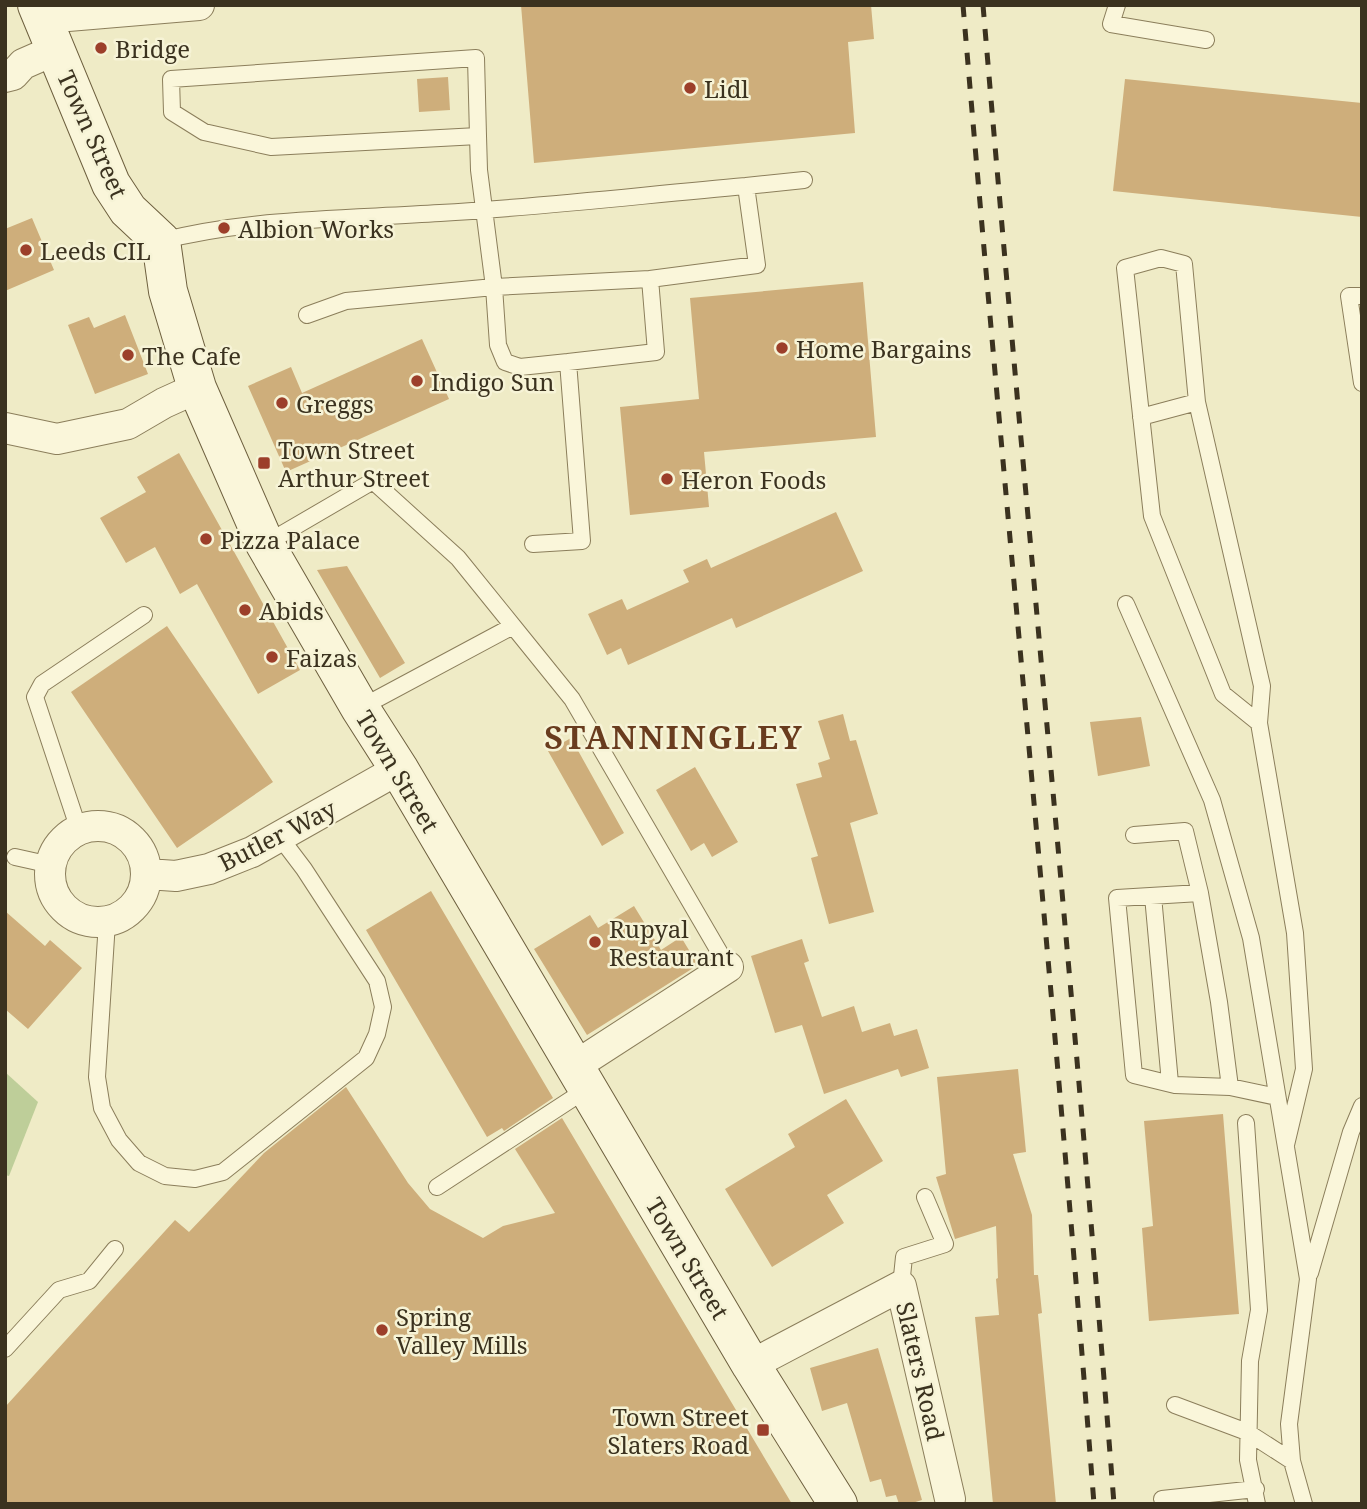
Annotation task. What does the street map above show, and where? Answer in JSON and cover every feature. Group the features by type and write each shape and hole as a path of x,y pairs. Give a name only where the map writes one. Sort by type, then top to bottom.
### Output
{"main road":[{"name":"Town Street","path":"44,23 111,184 128,210 161,242 168,291 197,388 265,544 751,1365 838,1504"}],"street":[{"path":"5,77 13,75 23,64 44,23 68,16 199,5"},
{"path":"5,428 57,439 128,424 164,402 197,388"},
{"name":"Butler Way","path":"147,874 176,876 209,869 251,852 398,769"},
{"path":"94,826 110,827 125,834 144,858 147,874 144,891 136,905 123,916 107,922 92,923 77,918 64,909 55,896 51,865 61,844 79,830 94,826"},
{"path":"581,1078 728,967"},
{"name":"Slaters Road","path":"751,1365 901,1286 950,1499"}],"lane":[{"path":"1116,5 1111,24 1206,40"},
{"path":"478,136 271,147 204,132 172,111 171,79 476,58 479,170 494,287 498,345 505,362 520,367 656,352 650,279"},
{"path":"161,242 203,230 484,210 804,180"},
{"path":"307,316 346,301 494,287 650,279 757,265 746,186"},
{"path":"1259,723 1223,694 1152,516 1125,268 1160,258 1184,264 1197,402 1262,686 1259,723 1295,933 1304,1069 1286,1145"},
{"path":"1362,296 1349,296 1362,383"},
{"path":"533,544 582,541 568,362"},
{"path":"1141,417 1197,402"},
{"path":"265,544 373,481 458,558 572,699 728,967"},
{"path":"1126,604 1212,800 1251,938 1308,1279"},
{"path":"79,830 35,697 41,684 144,615"},
{"path":"360,708 513,626"},
{"path":"1133,835 1185,831 1200,892 1230,1087"},
{"path":"107,922 97,1077 102,1108 119,1140 139,1163 165,1177 195,1179 223,1172 366,1058 377,1034 383,1007 377,981 304,869 279,836"},
{"path":"15,858 51,865"},
{"path":"1200,892 1117,898 1134,1075 1170,1083 1230,1087 1278,1097"},
{"path":"1153,895 1170,1083"},
{"path":"437,1187 581,1078"},
{"path":"1304,1504 1292,1461 1289,1424 1308,1279 1351,1132 1362,1106"},
{"path":"1162,1499 1256,1496 1248,1460 1247,1433 1250,1361 1259,1310 1246,1123"},
{"path":"901,1286 904,1257 945,1244 925,1197"},
{"path":"5,1349 59,1290 89,1281 116,1249"},
{"path":"1175,1405 1247,1433 1292,1461"}],"green space":[{"path":"5,1072 38,1102 9,1176 5,1175"}],"building":[{"name":"Lidl","path":"521,5 871,5 874,39 848,42 855,133 534,163"},
{"path":"448,77 450,110 419,112 417,79"},
{"path":"1125,79 1362,103 1362,217 1113,191"},
{"name":"Leeds CIL","path":"32,218 54,270 5,291 5,229"},
{"name":"Home Bargains","path":"863,282 876,437 704,452 709,507 630,515 620,407 699,399 690,298"},
{"path":"125,315 148,374 95,394 68,325 89,317 94,328"},
{"path":"422,339 449,399 286,472 248,386 291,367 302,393"},
{"path":"179,453 300,670 258,694 197,584 180,594 155,547 126,563 100,518 146,492 137,477"},
{"path":"836,512 863,571 736,628 732,618 628,665 621,648 607,655 588,614 622,599 627,610 689,582 683,570 707,559 711,568"},
{"path":"347,566 405,663 380,678 317,570"},
{"path":"167,626 273,782 177,848 71,692"},
{"path":"843,714 850,741 856,740 878,814 850,823 874,912 829,924 811,858 818,856 796,784 822,777 818,763 830,759 818,721"},
{"path":"1141,717 1150,766 1098,776 1090,722"},
{"path":"571,738 624,833 602,846 548,751"},
{"path":"695,767 738,842 712,857 704,843 691,851 656,790"},
{"path":"431,891 553,1098 504,1131 502,1128 487,1137 366,930"},
{"path":"634,906 661,950 681,937 698,965 587,1035 534,949 590,915 598,928"},
{"path":"5,911 45,946 50,940 82,968 28,1029 5,1009"},
{"path":"802,939 809,961 804,963 822,1017 854,1006 862,1032 890,1023 894,1036 917,1029 929,1068 901,1077 898,1069 824,1094 802,1025 775,1033 751,956"},
{"path":"1018,1069 1026,1152 1013,1154 1032,1215 1034,1275 1038,1275 1042,1313 1038,1314 1056,1504 993,1504 975,1317 999,1315 996,1226 955,1239 936,1177 946,1174 937,1077"},
{"name":"Spring Valley Mills","path":"346,1087 408,1183 430,1209 483,1238 503,1226 555,1213 515,1149 562,1118 792,1504 5,1504 5,1407 175,1220 189,1232 264,1153"},
{"path":"846,1099 883,1161 827,1195 844,1223 772,1267 725,1189 795,1147 788,1134"},
{"path":"1223,1114 1239,1314 1149,1321 1142,1228 1153,1226 1144,1121"},
{"path":"878,1348 922,1500 909,1504 899,1504 896,1495 886,1497 881,1479 870,1482 847,1403 822,1411 810,1368"}],"railway":[{"path":"963,5 1094,1504"},
{"path":"983,5 1114,1504"}],"place":[{"name":"Bridge","path":"101,48"},
{"name":"Lidl","path":"690,88"},
{"name":"Albion Works","path":"224,228"},
{"name":"Leeds CIL","path":"26,250"},
{"name":"Home Bargains","path":"782,348"},
{"name":"The Cafe","path":"128,355"},
{"name":"Indigo Sun","path":"417,381"},
{"name":"Greggs","path":"282,403"},
{"name":"Town Street Arthur Street","path":"264,463"},
{"name":"Heron Foods","path":"667,479"},
{"name":"Pizza Palace","path":"206,539"},
{"name":"Abids","path":"245,610"},
{"name":"Faizas","path":"272,657"},
{"name":"Rupyal Restaurant","path":"595,942"},
{"name":"Spring Valley Mills","path":"382,1330"},
{"name":"Town Street Slaters Road","path":"763,1430"}],"district":[{"name":"STANNINGLEY","path":"674,736"}]}
